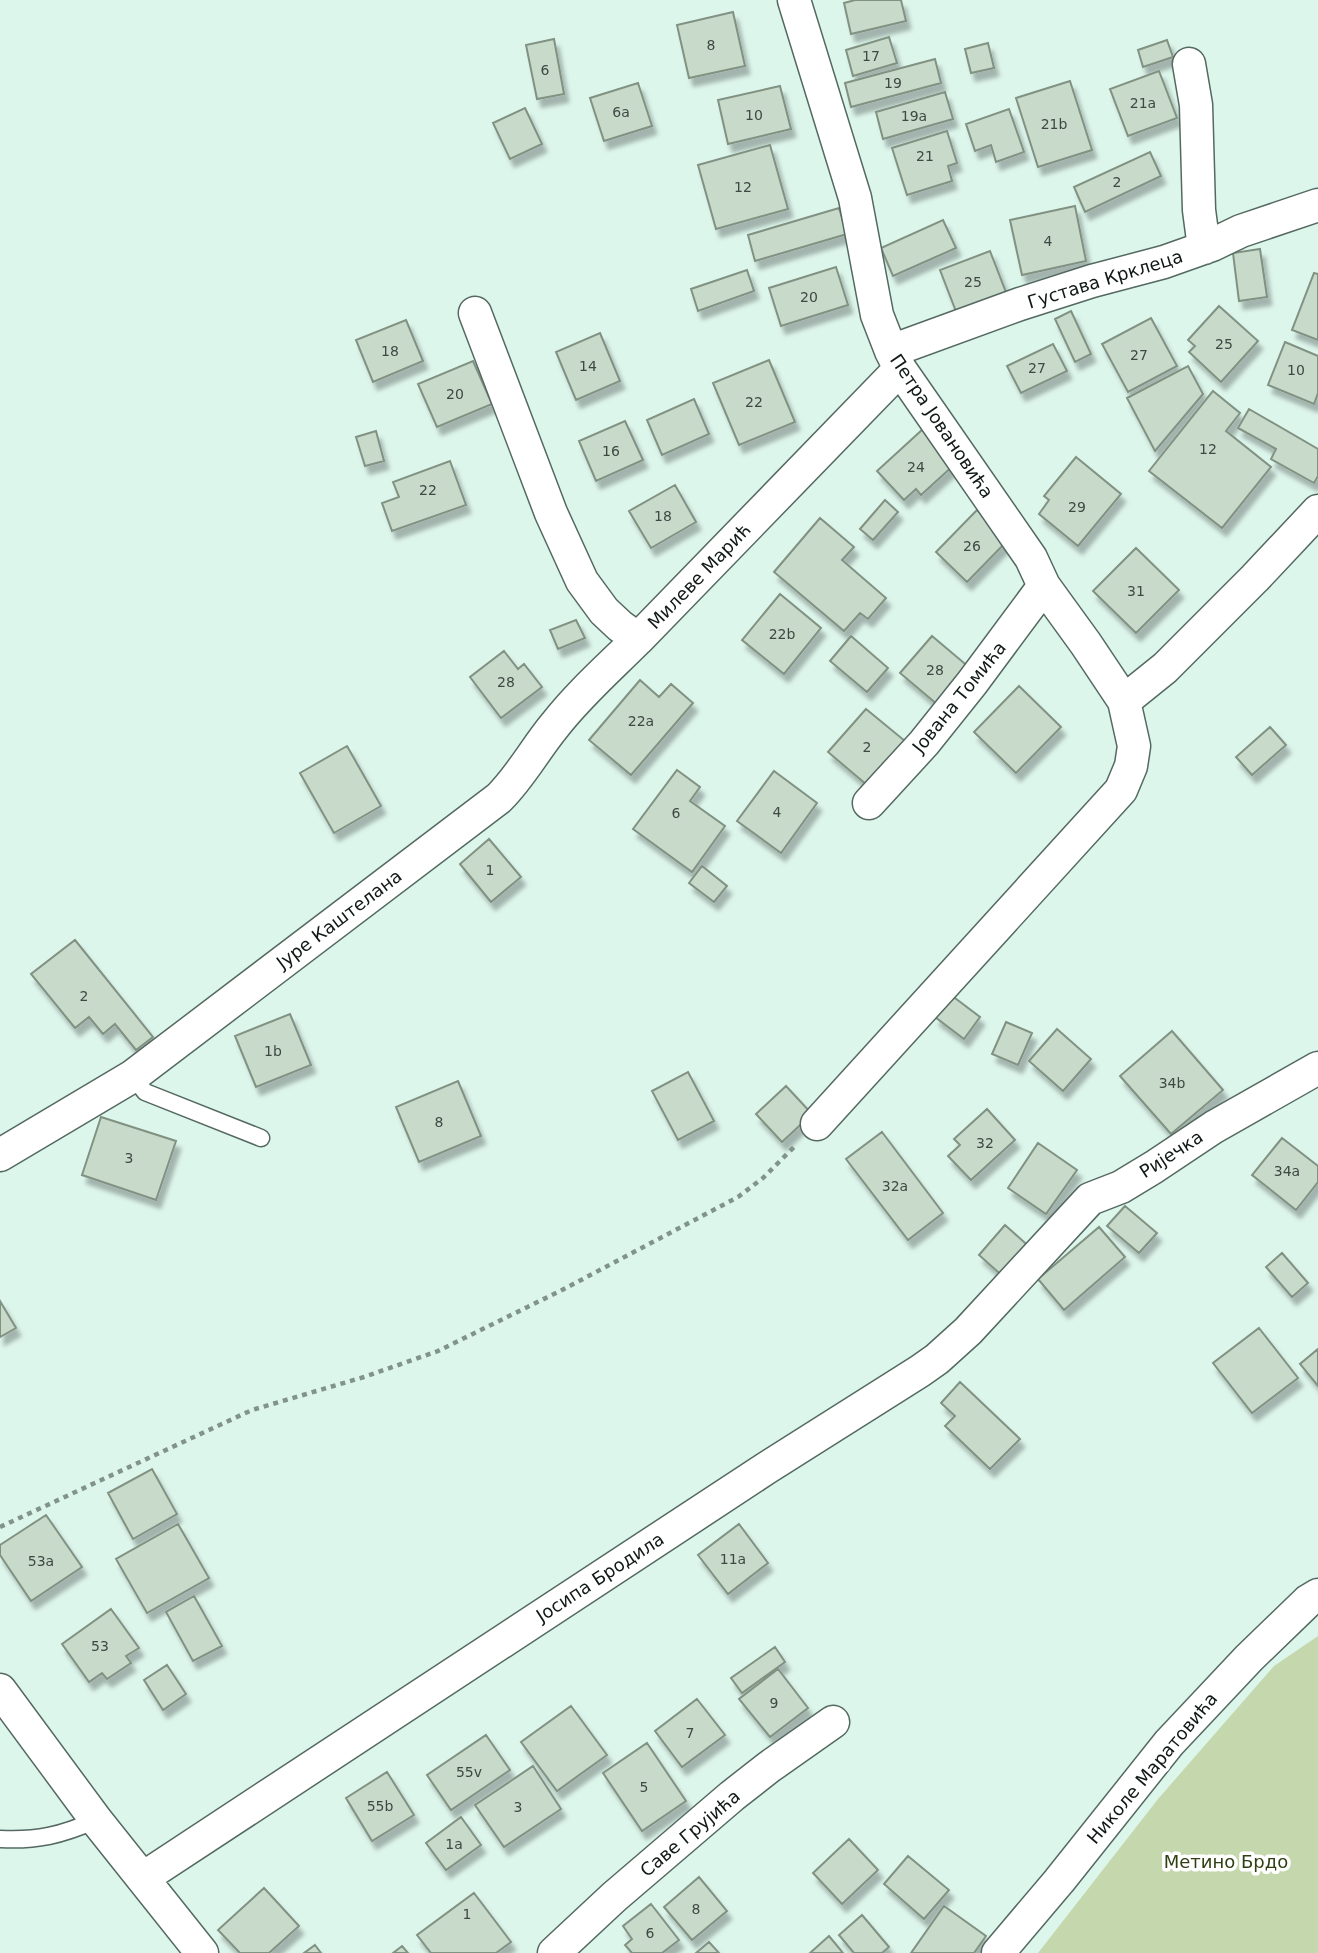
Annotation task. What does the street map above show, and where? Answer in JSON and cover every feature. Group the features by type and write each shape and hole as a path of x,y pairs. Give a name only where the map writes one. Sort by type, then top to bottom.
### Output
{"street":[{"name":"Петра Јовановића","path":"794,0 855,198 877,314 895,360 1031,558 1044,586 1124,701"},
{"path":"1189,64 1196,105 1198,198 1204,248"},
{"name":"Густава Крклеца","path":"895,360 1020,304 1164,262 1318,205"},
{"name":"Милеве Марић","path":"475,313 551,513 582,581 604,611 638,639 895,360"},
{"path":"817,1124 1121,790 1134,746 1124,701 1165,668 1318,511"},
{"name":"Јована Томића","path":"869,803 924,743 1044,586"},
{"name":"Јуре Каштелана","path":"0,1155 133,1076 499,798 516,781 554,726 638,639"},
{"name":"Ријечка","path":"1038,1255 1090,1199 1132,1180 1213,1127 1318,1068"},
{"name":"Јосипа Бродила","path":"143,1878 753,1477 920,1371 968,1331 1038,1255"},
{"name":"Николе Маратовића","path":"998,1953 1177,1734 1248,1658 1308,1601 1318,1595"},
{"path":"0,1690 96,1820 202,1953"},
{"name":"Саве Грујића","path":"554,1953 614,1897 769,1766 833,1723"}],"lane":[{"path":"133,1076 145,1093 261,1138"},
{"path":"0,1839 24,1840 55,1836 96,1820"}],"path":[{"path":"0,1527 252,1410 364,1377 438,1351 562,1290 738,1197 763,1178 817,1124"}],"green space":[{"name":"Метино Брдо","path":"1318,1636 1318,1953 1038,1953 1158,1799 1274,1666"}],"building":[{"path":"855,0 901,0 906,21 851,34 844,3"},
{"path":"733,12 745,66 689,78 677,25"},
{"path":"889,37 897,63 853,76 846,50"},
{"path":"554,39 564,94 537,99 526,45"},
{"path":"1167,40 1173,57 1143,67 1138,50"},
{"path":"988,43 994,68 971,73 965,49"},
{"path":"935,59 941,83 851,107 845,83"},
{"path":"1159,71 1177,118 1128,136 1110,89"},
{"path":"1070,81 1092,150 1038,167 1016,98"},
{"path":"638,83 652,126 604,141 590,98"},
{"path":"780,86 791,129 728,144 718,100"},
{"path":"945,92 953,119 883,139 876,112"},
{"path":"525,108 542,144 510,159 493,123"},
{"path":"1009,109 1024,152 996,162 991,145 975,151 966,124"},
{"path":"947,131 957,163 948,166 952,181 907,195 892,148"},
{"path":"770,145 788,209 716,229 698,165"},
{"path":"1150,152 1161,176 1085,212 1074,187"},
{"path":"1075,206 1086,261 1022,275 1010,220"},
{"path":"839,208 847,234 755,261 748,235"},
{"path":"943,220 956,248 893,276 881,248"},
{"path":"1260,249 1267,297 1239,301 1233,253"},
{"path":"990,251 1007,295 957,314 940,270"},
{"path":"836,267 848,305 781,326 769,288"},
{"path":"747,270 754,291 698,311 691,289"},
{"path":"1314,273 1318,274 1318,340 1292,330"},
{"path":"1219,306 1258,341 1221,382 1189,352 1195,346 1188,340"},
{"path":"1071,311 1091,354 1075,362 1055,319"},
{"path":"1151,318 1177,366 1128,392 1102,344"},
{"path":"406,320 423,361 373,382 356,340"},
{"path":"600,333 620,381 576,400 556,352"},
{"path":"1285,342 1318,356 1318,393 1314,404 1268,385"},
{"path":"1053,344 1067,371 1021,393 1007,366"},
{"path":"769,360 795,422 739,445 713,383"},
{"path":"473,361 492,404 437,427 418,384"},
{"path":"1188,366 1203,394 1155,451 1127,398"},
{"path":"1213,391 1240,413 1226,431 1271,467 1222,528 1149,471"},
{"path":"694,399 709,434 662,455 647,420"},
{"path":"1249,409 1318,449 1318,476 1314,483 1271,459 1276,449 1238,428"},
{"path":"625,421 643,460 596,481 579,441"},
{"path":"923,429 955,464 921,495 916,489 904,500 877,471"},
{"path":"376,431 384,461 365,466 356,437"},
{"path":"1076,457 1121,494 1078,546 1039,514 1049,500 1044,496"},
{"path":"450,461 466,505 392,531 382,503 399,497 393,482"},
{"path":"675,485 696,522 651,548 629,511"},
{"path":"885,500 898,512 873,540 860,529"},
{"path":"977,510 1008,540 967,582 936,552"},
{"path":"820,518 854,547 842,560 886,598 868,619 860,613 844,631 774,572"},
{"path":"1136,548 1179,590 1136,633 1093,591"},
{"path":"780,594 821,628 784,674 742,640"},
{"path":"576,620 585,638 558,649 550,630"},
{"path":"851,636 888,668 867,692 830,661"},
{"path":"932,636 970,668 938,705 900,673"},
{"path":"504,651 518,669 524,664 542,687 501,718 470,677"},
{"path":"640,680 659,697 671,684 693,703 631,775 589,740"},
{"path":"1019,686 1061,727 1016,773 974,732"},
{"path":"866,709 905,741 867,785 828,752"},
{"path":"1270,727 1286,745 1252,775 1236,757"},
{"path":"347,746 381,806 334,833 300,773"},
{"path":"677,770 700,787 690,801 725,826 692,872 633,829"},
{"path":"774,771 817,803 781,853 737,821"},
{"path":"489,839 521,877 491,902 460,864"},
{"path":"702,866 727,886 714,902 689,883"},
{"path":"75,940 153,1037 136,1050 115,1024 103,1034 89,1017 75,1028 31,974"},
{"path":"951,995 980,1017 964,1039 935,1017"},
{"path":"290,1014 311,1065 256,1087 235,1036"},
{"path":"1006,1022 1032,1033 1018,1065 992,1054"},
{"path":"1057,1029 1091,1059 1063,1091 1029,1061"},
{"path":"1172,1031 1223,1090 1171,1134 1120,1076"},
{"path":"688,1072 714,1121 678,1140 652,1091"},
{"path":"458,1081 481,1136 419,1162 396,1107"},
{"path":"786,1086 812,1114 782,1142 756,1114"},
{"path":"987,1109 1015,1140 971,1180 948,1156 960,1145 954,1139"},
{"path":"101,1117 176,1141 156,1200 82,1175"},
{"path":"882,1132 943,1213 908,1240 846,1159"},
{"path":"1282,1138 1318,1166 1318,1182 1296,1210 1252,1175"},
{"path":"1038,1143 1077,1170 1046,1214 1008,1188"},
{"path":"1125,1206 1157,1233 1139,1253 1107,1226"},
{"path":"1005,1225 1033,1250 1007,1280 979,1255"},
{"path":"1099,1227 1125,1257 1064,1310 1038,1279"},
{"path":"1282,1253 1308,1283 1292,1297 1266,1267"},
{"path":"0,1301 16,1328 0,1337"},
{"path":"1259,1328 1298,1378 1252,1413 1213,1363"},
{"path":"1318,1349 1318,1386 1300,1364"},
{"path":"960,1382 1020,1439 990,1469 945,1426 955,1416 941,1403"},
{"path":"152,1469 177,1514 133,1539 108,1493"},
{"path":"46,1515 82,1567 31,1601 0,1555 0,1545"},
{"path":"178,1524 209,1578 147,1613 116,1559"},
{"path":"739,1524 768,1563 728,1594 698,1555"},
{"path":"194,1596 222,1646 193,1661 166,1612"},
{"path":"111,1609 139,1648 126,1656 131,1663 107,1679 102,1673 89,1682 62,1644"},
{"path":"775,1647 785,1662 742,1693 731,1678"},
{"path":"167,1665 186,1694 163,1710 144,1680"},
{"path":"778,1669 808,1708 770,1737 739,1699"},
{"path":"697,1699 725,1735 682,1767 655,1731"},
{"path":"571,1706 607,1755 557,1791 521,1742"},
{"path":"486,1735 510,1770 451,1810 427,1775"},
{"path":"647,1743 686,1801 642,1831 603,1773"},
{"path":"533,1766 561,1809 504,1847 475,1805"},
{"path":"387,1772 414,1815 372,1841 346,1798"},
{"path":"461,1817 481,1845 446,1870 426,1843"},
{"path":"849,1839 878,1870 842,1904 813,1873"},
{"path":"908,1856 949,1890 924,1919 884,1884"},
{"path":"699,1877 727,1911 692,1940 664,1907"},
{"path":"264,1888 299,1926 269,1953 240,1953 218,1930"},
{"path":"474,1893 511,1942 496,1953 431,1953 417,1935"},
{"path":"651,1904 679,1940 662,1953 632,1953 625,1945 632,1939 623,1926"},
{"path":"944,1906 986,1936 974,1953 911,1953"},
{"path":"862,1915 889,1947 882,1953 854,1953 839,1935"},
{"path":"829,1936 843,1953 810,1953"},
{"path":"709,1942 719,1953 696,1953"},
{"path":"315,1945 321,1953 304,1953"},
{"path":"402,1946 408,1953 393,1953"}]}
